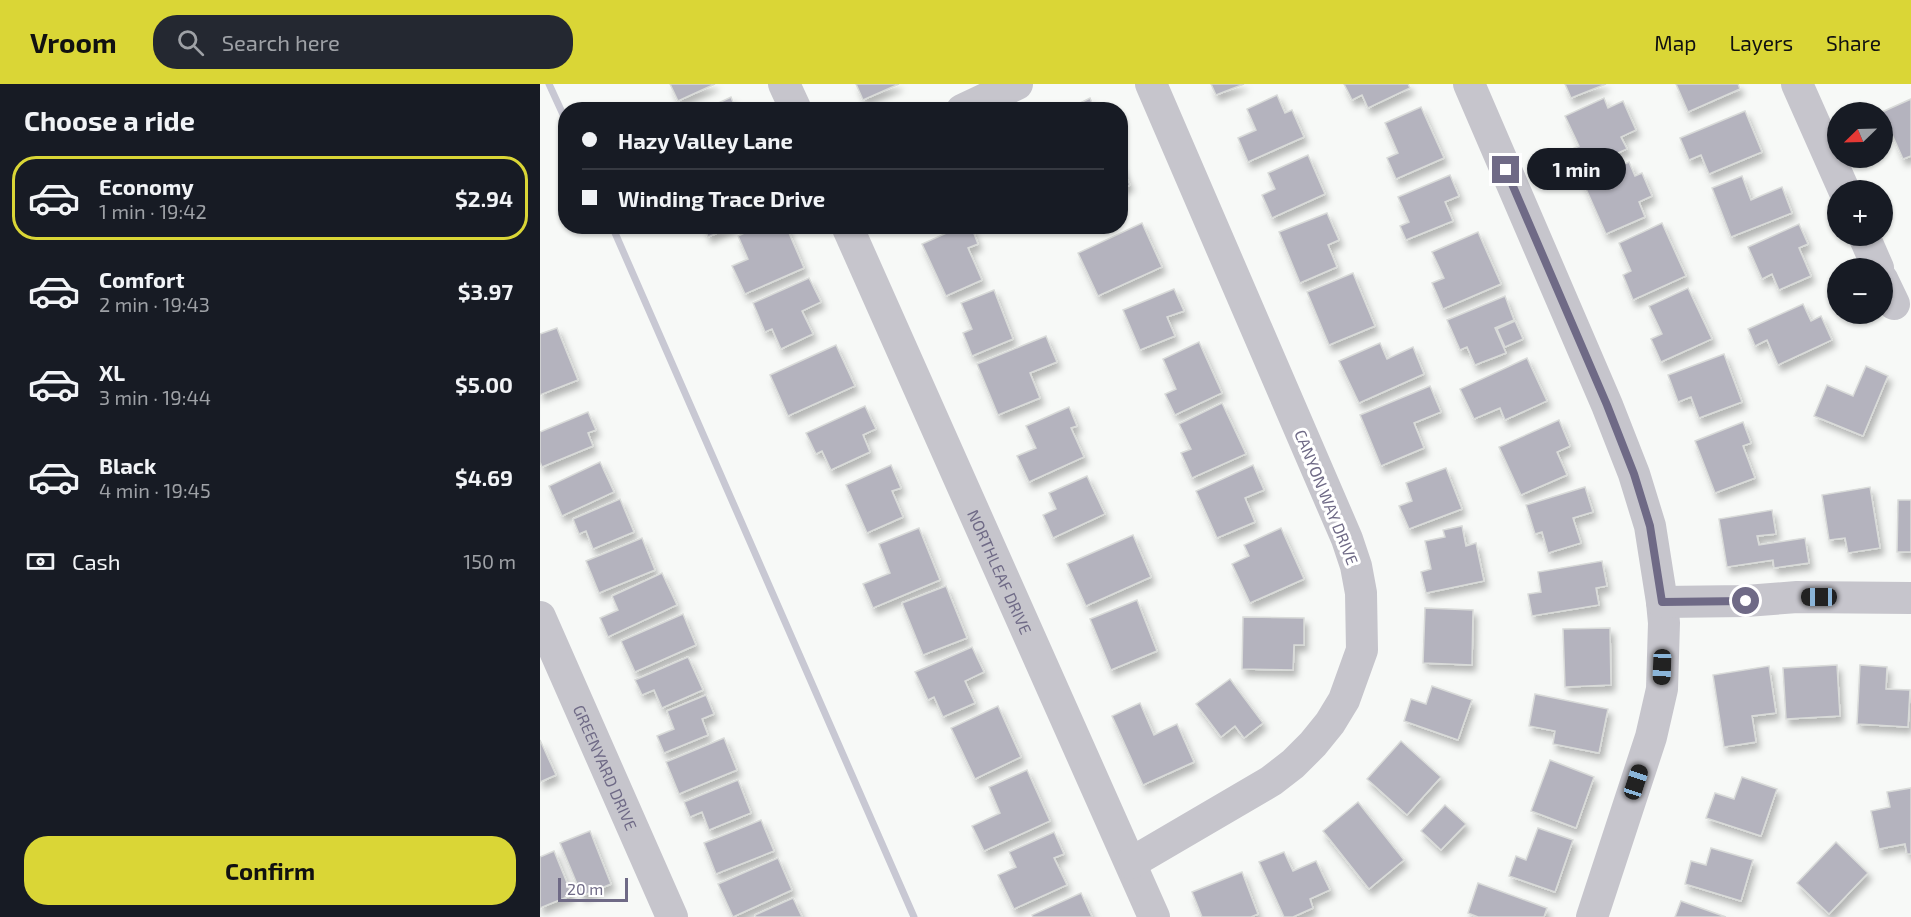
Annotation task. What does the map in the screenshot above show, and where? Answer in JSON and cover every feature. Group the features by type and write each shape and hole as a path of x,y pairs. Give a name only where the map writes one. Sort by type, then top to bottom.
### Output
{"street":[{"path":"784,84 792,102"},
{"path":"979,102 1017,84"},
{"name":"CANYON WAY DRIVE","path":"1131,863 1271,781 1293,764 1313,744 1344,700 1362,650 1361,593 1356,566 1347,539 1151,84"},
{"path":"1469,84 1603,394 1634,474 1650,526 1662,602 1664,623 1662,689 1651,737 1592,917"},
{"path":"1797,84 1840,180"},
{"name":"NORTHLEAF DRIVE","path":"851,234 1154,917"},
{"path":"1662,602 1746,601 1797,597 1911,598"},
{"name":"GREENYARD DRIVE","path":"540,617 549,662 672,917"}],"building":[{"path":"670,84 715,84 678,101"},
{"path":"856,84 899,84 863,100"},
{"path":"1211,84 1244,84 1216,95"},
{"path":"1344,84 1408,84 1410,88 1368,108 1362,95 1352,100"},
{"path":"1565,84 1606,84 1571,98"},
{"path":"1676,84 1738,84 1740,89 1688,112"},
{"path":"1277,95 1285,113 1292,110 1304,137 1248,162 1238,138 1256,130 1247,109"},
{"path":"731,97 733,102 721,102"},
{"path":"1604,98 1608,108 1623,101 1636,130 1621,137 1627,149 1579,170 1570,150 1579,146 1565,116"},
{"path":"1911,99 1911,156 1903,159 1893,137 1893,107"},
{"path":"1421,107 1444,158 1396,179 1387,158 1398,153 1385,123"},
{"path":"1745,111 1762,152 1709,174 1701,155 1689,160 1680,138"},
{"path":"1308,155 1325,194 1272,218 1262,195 1275,189 1268,173"},
{"path":"1629,162 1635,176 1642,173 1652,196 1639,202 1645,217 1606,234 1583,182"},
{"path":"1450,175 1459,196 1445,202 1453,221 1406,240 1400,226 1409,222 1398,197"},
{"path":"1742,176 1751,200 1782,187 1792,213 1731,237 1712,188"},
{"path":"1327,213 1339,240 1328,245 1337,267 1300,283 1279,232"},
{"path":"1142,223 1162,267 1098,296 1078,253 1119,234 1128,234 1128,230"},
{"path":"1662,223 1686,276 1633,300 1623,275 1631,271 1619,243"},
{"path":"1799,224 1808,244 1799,248 1811,276 1779,290 1772,274 1762,279 1748,247"},
{"path":"1478,232 1501,284 1443,309 1432,283 1444,278 1432,252"},
{"path":"742,234 789,234 804,268 745,294 732,266 748,259 738,236"},
{"path":"944,234 974,234 978,244 968,248 982,280 946,296 922,244"},
{"path":"1353,273 1375,326 1329,345 1307,292"},
{"path":"809,278 821,302 802,311 813,334 781,349 772,329 765,332 753,303"},
{"path":"1688,288 1712,339 1661,362 1651,339 1662,334 1649,306"},
{"path":"1174,289 1184,311 1167,317 1175,336 1140,350 1123,310"},
{"path":"994,290 1013,339 972,356 963,333 972,329 961,303"},
{"path":"1505,296 1514,320 1495,328 1506,353 1475,365 1467,347 1460,350 1447,320"},
{"path":"1803,304 1811,321 1821,316 1832,340 1778,365 1767,340 1755,346 1748,329"},
{"path":"1515,321 1523,339 1505,347 1497,329"},
{"path":"557,328 578,380 540,395 540,334"},
{"path":"1046,336 1057,362 1030,373 1040,398 998,415 977,364"},
{"path":"1199,342 1222,393 1175,415 1165,394 1176,389 1163,359"},
{"path":"1380,343 1387,359 1413,347 1424,374 1359,403 1339,361"},
{"path":"836,345 855,386 788,416 770,375"},
{"path":"1724,354 1742,402 1699,418 1691,397 1678,402 1668,375"},
{"path":"1527,358 1547,401 1505,420 1500,408 1474,419 1460,389"},
{"path":"1866,366 1888,376 1863,436 1814,416 1827,385 1853,396"},
{"path":"1430,386 1441,412 1414,423 1424,448 1381,466 1360,415"},
{"path":"1222,403 1246,454 1192,478 1181,453 1191,449 1179,424"},
{"path":"865,406 876,429 863,435 870,452 831,470 822,451 816,454 806,433"},
{"path":"1069,407 1077,426 1071,428 1084,457 1029,482 1017,456 1036,448 1026,426"},
{"path":"588,412 596,430 588,433 593,446 542,467 540,432"},
{"path":"1559,420 1570,446 1557,452 1567,475 1521,495 1499,447"},
{"path":"1743,422 1751,443 1743,446 1755,478 1715,493 1695,441"},
{"path":"600,462 614,492 562,516 549,486"},
{"path":"891,465 901,488 892,491 903,517 867,533 846,485"},
{"path":"1253,465 1264,490 1245,498 1255,522 1217,538 1196,491"},
{"path":"1446,468 1462,509 1409,529 1399,506 1412,501 1406,483"},
{"path":"1087,476 1105,514 1053,538 1043,515 1056,509 1049,493"},
{"path":"1585,487 1593,512 1573,518 1581,543 1548,553 1542,532 1535,534 1526,505"},
{"path":"1870,487 1880,548 1848,553 1845,538 1829,540 1822,495"},
{"path":"620,499 634,532 593,549 586,531 579,534 573,519"},
{"path":"1898,500 1911,500 1911,552 1897,552"},
{"path":"1772,510 1776,534 1757,536 1759,545 1805,538 1809,563 1774,568 1773,560 1727,567 1719,519"},
{"path":"1462,526 1466,546 1476,543 1484,581 1426,593 1421,572 1431,569 1425,541 1445,537 1443,530"},
{"path":"919,528 940,580 873,608 863,584 890,573 879,544"},
{"path":"1281,528 1304,579 1250,603 1232,564 1249,556 1244,545"},
{"path":"1133,535 1151,577 1086,606 1067,564"},
{"path":"642,538 655,570 599,593 586,561"},
{"path":"1602,561 1607,586 1596,588 1599,605 1532,616 1528,594 1541,592 1538,572"},
{"path":"662,573 677,605 608,637 600,618 618,610 612,596"},
{"path":"946,586 967,638 923,655 902,603"},
{"path":"1137,600 1157,651 1111,670 1090,619"},
{"path":"1425,608 1473,610 1472,665 1423,663"},
{"path":"683,614 696,645 635,672 621,641"},
{"path":"1243,617 1304,618 1304,645 1294,645 1293,670 1242,669"},
{"path":"1610,628 1611,685 1565,687 1563,629"},
{"path":"972,647 984,672 965,681 975,703 943,717 934,697 928,700 915,672"},
{"path":"688,657 703,690 662,708 654,690 642,695 635,680"},
{"path":"1837,665 1840,716 1786,719 1783,668"},
{"path":"1860,665 1887,667 1886,689 1910,690 1908,727 1857,724"},
{"path":"1769,666 1776,713 1752,716 1756,742 1724,747 1713,675"},
{"path":"1230,679 1263,723 1244,738 1235,726 1221,737 1196,704"},
{"path":"1432,686 1472,700 1458,740 1404,721 1411,699 1426,704"},
{"path":"1535,694 1608,709 1599,753 1553,744 1555,731 1529,726"},
{"path":"706,695 714,714 702,719 708,735 664,753 657,736 674,729 667,711"},
{"path":"1140,703 1154,735 1177,724 1194,762 1143,785 1112,716"},
{"path":"998,706 1021,757 975,779 951,728"},
{"path":"724,738 737,770 679,794 666,762"},
{"path":"540,740 556,775 540,782"},
{"path":"1401,741 1441,777 1407,815 1367,779"},
{"path":"1550,760 1594,777 1576,828 1531,811"},
{"path":"1027,770 1050,821 984,851 972,826 1000,813 989,787"},
{"path":"1742,777 1777,789 1761,836 1706,818 1715,793 1734,799"},
{"path":"738,780 751,813 709,830 702,812 690,817 684,802"},
{"path":"1911,788 1911,854 1907,854 1905,844 1879,849 1871,811 1890,807 1887,792"},
{"path":"1358,802 1404,860 1369,889 1323,831"},
{"path":"1445,805 1466,824 1441,850 1421,831"},
{"path":"761,820 774,851 716,874 704,843"},
{"path":"1538,828 1573,840 1555,892 1509,876 1516,856 1526,860"},
{"path":"590,831 611,884 582,896 560,843"},
{"path":"1054,832 1064,854 1054,858 1067,885 1014,909 998,875 1016,867 1009,852"},
{"path":"1836,842 1868,873 1829,914 1797,883"},
{"path":"1711,848 1753,860 1741,901 1685,884 1691,861 1706,865"},
{"path":"554,851 572,895 540,908 540,857"},
{"path":"1284,852 1293,871 1316,861 1330,890 1310,899 1313,908 1293,917 1284,917 1259,862"},
{"path":"778,858 792,890 733,917 718,884"},
{"path":"1242,872 1258,914 1251,917 1202,917 1192,892"},
{"path":"1478,883 1547,908 1544,917 1478,917 1468,913"},
{"path":"1081,893 1092,917 1033,917 1032,915"},
{"path":"793,898 802,917 756,917 755,915"},
{"path":"1681,901 1726,917 1675,917"}],"waterway":[{"path":"549,84 558,104"},
{"path":"615,234 914,917"}],"route":[{"path":"1506,170 1607,405 1634,474 1650,526 1662,602 1746,601"}]}
